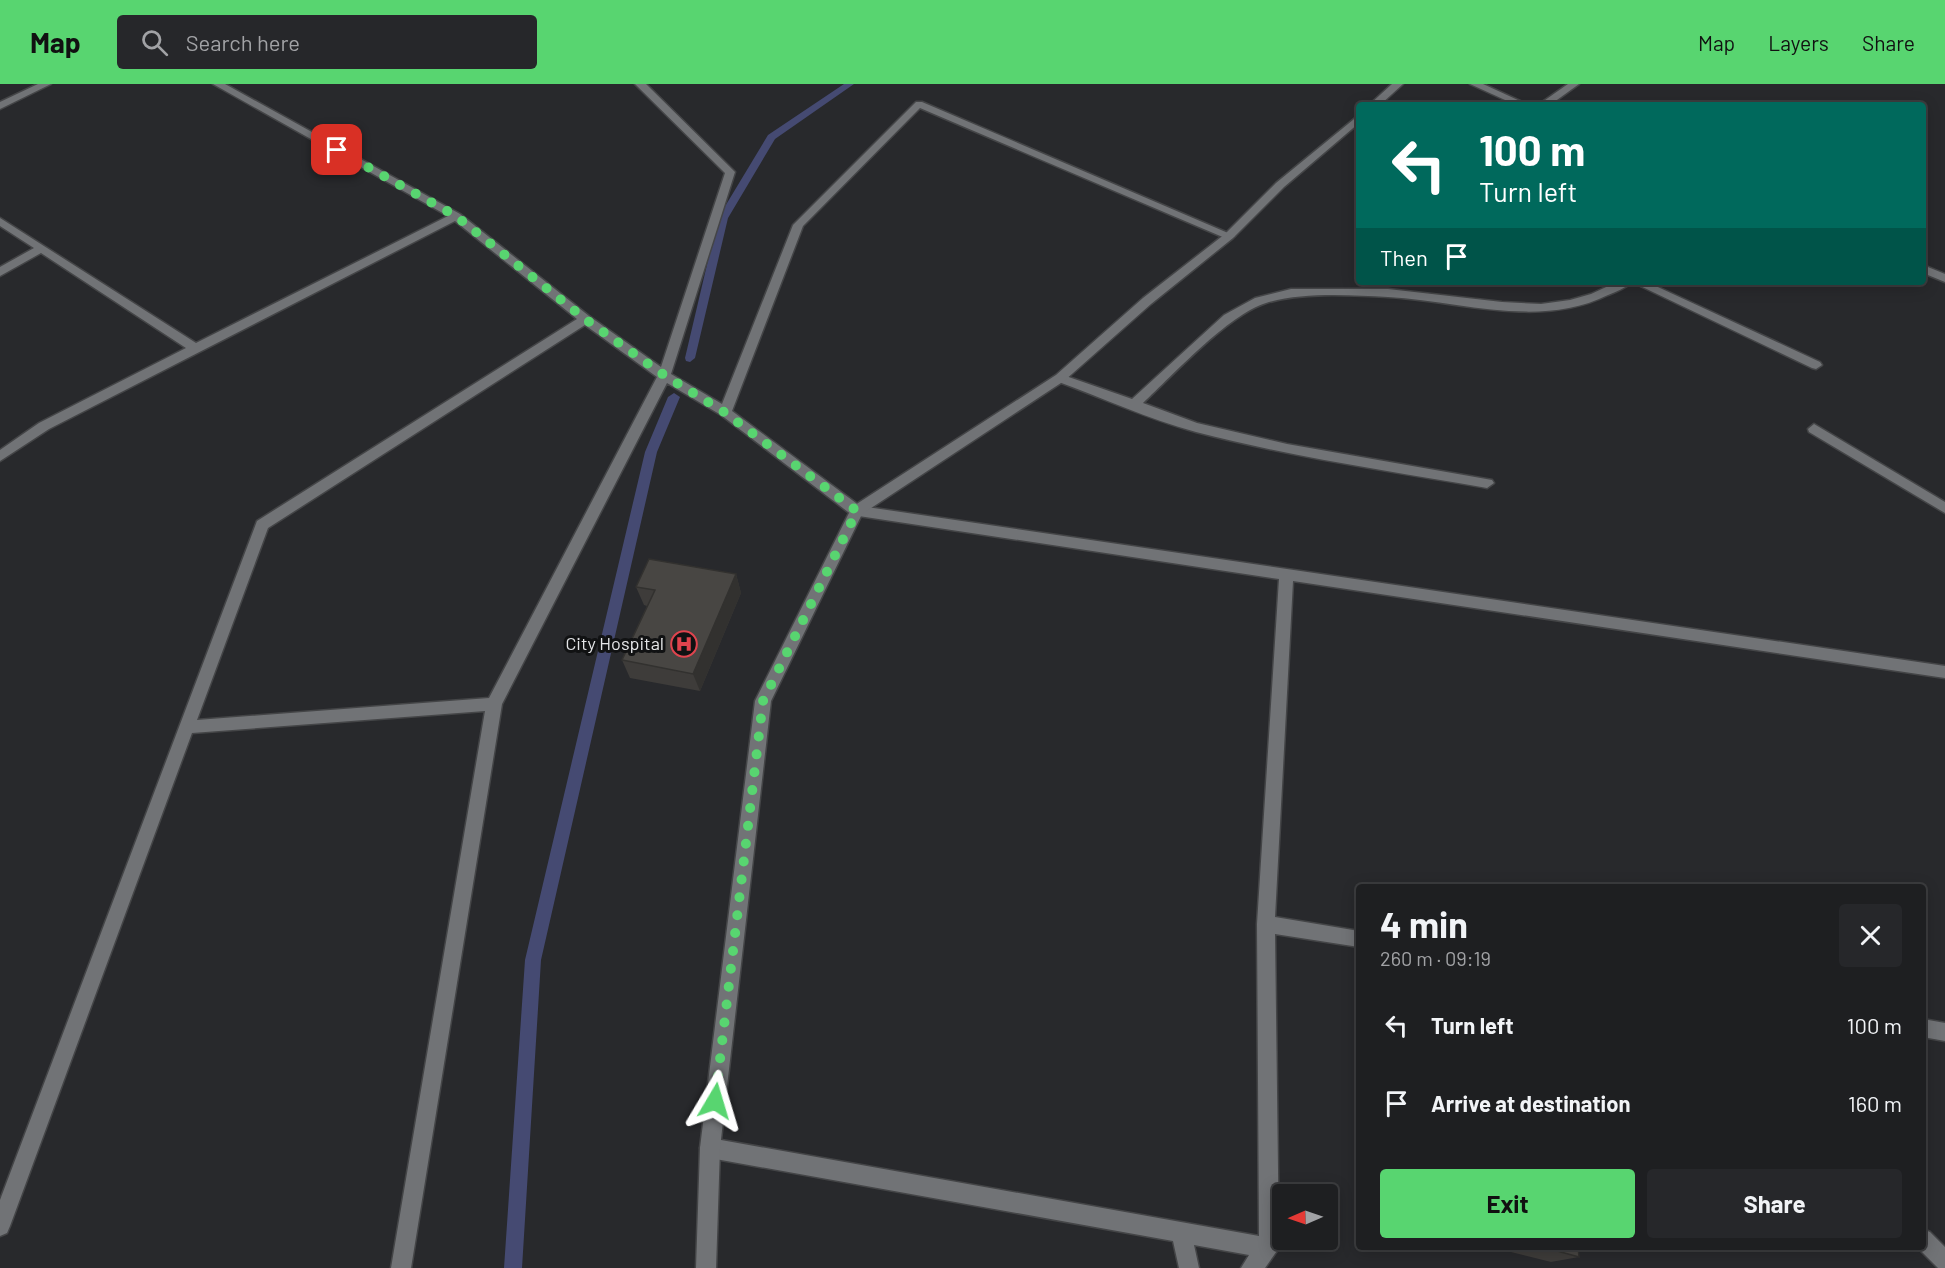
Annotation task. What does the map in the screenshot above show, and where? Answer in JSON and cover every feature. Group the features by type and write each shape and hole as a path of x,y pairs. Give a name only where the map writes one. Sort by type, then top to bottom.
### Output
{"street":[{"path":"0,106 46,84"},
{"path":"218,84 456,216 585,319 664,375 724,412 857,511 1945,672"},
{"path":"643,88 657,84"},
{"path":"1377,102 1398,84"},
{"path":"1475,84 1517,102"},
{"path":"1547,102 1574,84"},
{"path":"401,1268 494,704 664,375 730,172 643,88"},
{"path":"724,412 798,225 919,104 1229,236"},
{"path":"706,1268 710,1148 763,701 857,511 1060,378 1147,301 1229,236 1280,184 1356,121"},
{"path":"0,456 44,426 456,216"},
{"path":"0,221 196,349"},
{"path":"0,272 42,248"},
{"path":"1926,270 1945,278"},
{"path":"1132,406 1228,318 1259,301 1291,294 1388,293 1502,306 1541,308 1571,304 1595,297 1620,285"},
{"path":"1651,285 1816,365"},
{"path":"0,1226 262,525 585,319"},
{"path":"1060,378 1132,406 1195,426 1287,449 1487,483"},
{"path":"1814,429 1945,508"},
{"path":"1251,1268 1269,1248 1266,924 1286,574"},
{"path":"186,727 494,704"},
{"path":"1266,924 1356,939"},
{"path":"1926,1029 1945,1032"},
{"path":"710,1148 1269,1248"},
{"path":"1181,1232 1189,1268"},
{"path":"1926,1242 1945,1261"}],"building":[{"path":"649,559 736,574 693,674 622,660 655,590 636,587"},
{"path":"1554,1250 1578,1250 1579,1257"}],"waterway":[{"path":"690,358 723,218 771,137 850,84"},
{"path":"513,1268 533,960 651,452 674,397"}],"place":[{"name":"City Hospital","path":"684,644"}],"route":[{"path":"337,150 456,216 585,319 664,375 724,412 857,511 763,701 715,1101"}]}
